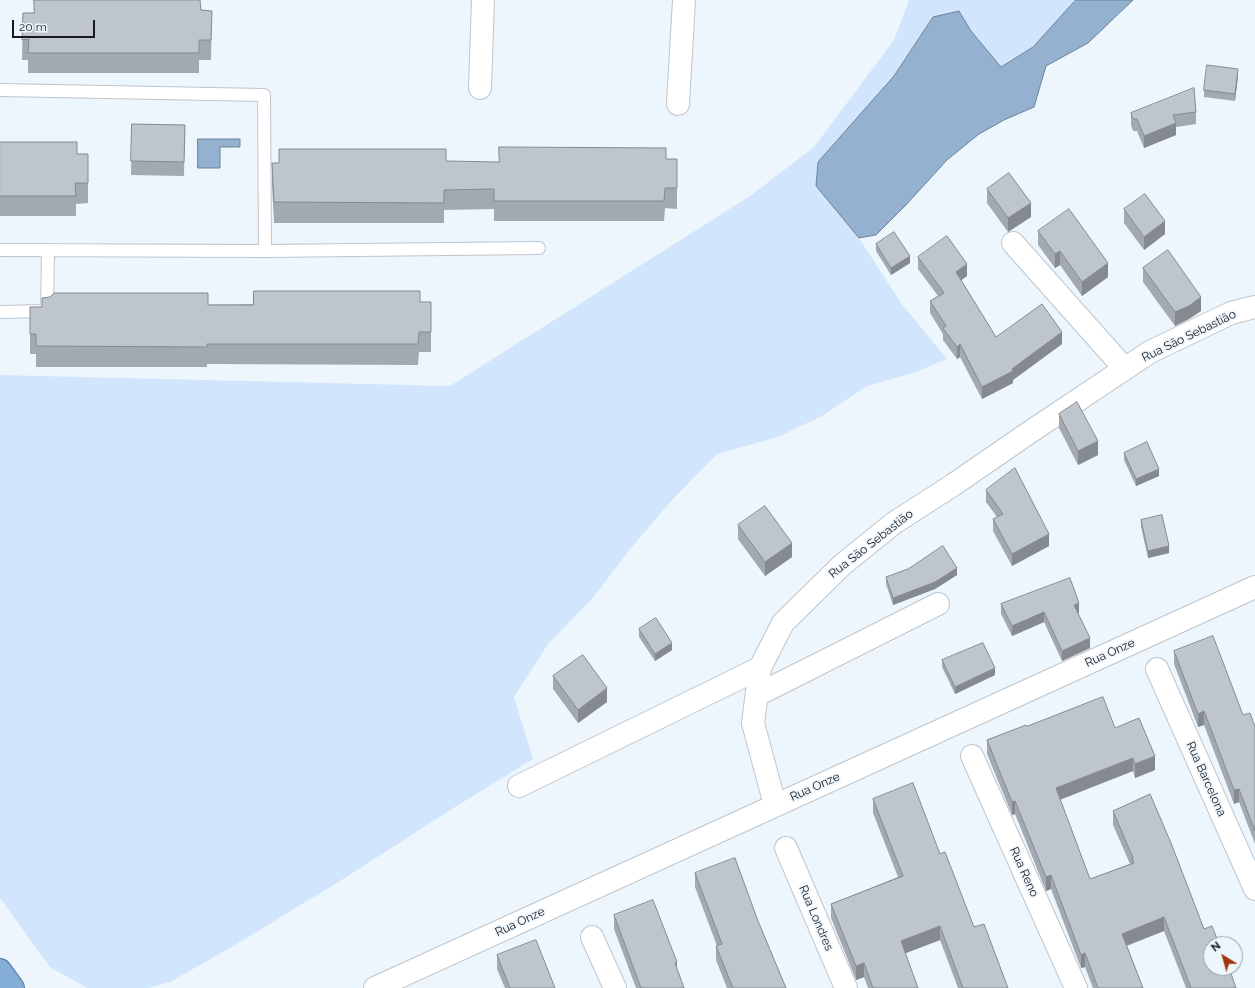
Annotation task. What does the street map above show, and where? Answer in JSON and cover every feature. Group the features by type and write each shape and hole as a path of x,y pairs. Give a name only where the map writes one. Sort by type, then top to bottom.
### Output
{"highway":[{"path":"0,970 13,988"}],"street":[{"path":"480,88 483,0"},
{"path":"678,104 684,0"},
{"path":"1013,243 1125,369"},
{"name":"Rua São Sebastião","path":"775,805 753,722 760,668 783,623 842,565 894,523 1150,352 1231,313 1255,307"},
{"name":"Rua Onze","path":"375,988 1255,587"},
{"path":"757,694 938,604"},
{"path":"519,786 760,668"},
{"name":"Rua Barcelona","path":"1157,669 1255,889"},
{"name":"Rua Reno","path":"972,756 1076,988"},
{"name":"Rua Londres","path":"786,848 846,988"},
{"path":"592,937 615,988"}],"lane":[{"path":"0,90 264,95 266,251"},
{"path":"0,250 266,251 539,248"},
{"path":"0,312 47,311 48,250"}],"shaded area":[{"path":"909,0 1108,0 1000,67 971,31 959,11 933,17 894,76 818,162 816,186 859,238 901,303 947,359 913,373 867,386 822,416 778,437 717,454 672,500 631,548 592,599 548,644 514,697 533,759 340,881 230,948 170,982 148,988 87,988 50,967 0,898 0,375 450,386 750,196 814,147 894,40"},
{"path":"1076,0 1133,0 1088,43 1046,66 1034,107 1004,120 979,134 947,160 876,235 859,238 816,186 818,162 894,76 933,17 959,11 971,31 1001,67 1033,47"},
{"path":"198,139 240,139 240,147 220,147 220,168 198,168"}],"building":[{"path":"34,0 200,0 201,10 212,11 211,40 199,40 199,53 28,53 29,39 22,40 23,13 34,13"},
{"path":"1207,65 1238,69 1235,94 1204,90"},
{"path":"1194,88 1196,112 1173,115 1176,123 1144,136 1137,119 1133,119 1131,113"},
{"path":"132,124 185,125 184,162 131,161"},
{"path":"0,142 77,142 77,154 88,154 88,183 75,183 76,196 0,196"},
{"path":"499,147 666,148 666,159 677,159 677,188 665,188 664,201 494,201 494,189 444,190 444,203 274,202 272,163 279,163 279,149 446,149 446,161 499,162"},
{"path":"1009,173 1031,203 1008,218 987,189"},
{"path":"1145,194 1165,221 1144,237 1124,209"},
{"path":"1069,209 1108,263 1082,282 1060,251 1055,254 1038,231"},
{"path":"894,232 910,256 891,268 876,244"},
{"path":"947,236 967,264 956,272 996,337 1042,304 1062,332 1012,369 1013,371 982,387 960,344 957,347 943,328 946,326 930,301 944,293 918,257"},
{"path":"1168,250 1201,297 1189,306 1175,312 1143,268"},
{"path":"254,291 420,291 420,302 431,302 431,332 419,332 418,344 207,344 207,347 36,346 36,334 30,334 30,307 42,307 42,298 50,297 54,293 208,293 208,305 253,305"},
{"path":"1077,402 1098,441 1078,451 1059,414"},
{"path":"1147,442 1159,469 1136,479 1124,453"},
{"path":"1015,468 1049,534 1012,554 993,519 1003,514 986,490"},
{"path":"765,506 792,543 765,562 738,525"},
{"path":"1162,515 1169,546 1148,551 1141,520"},
{"path":"943,546 957,568 935,582 893,598 886,577 908,569"},
{"path":"1070,578 1079,603 1074,605 1090,638 1062,651 1044,612 1012,626 1001,604"},
{"path":"656,618 672,643 655,654 639,629"},
{"path":"1213,636 1243,715 1250,713 1255,727 1255,831 1239,789 1234,790 1204,711 1198,714 1174,651"},
{"path":"983,643 995,668 955,687 942,660"},
{"path":"583,655 607,688 578,710 553,676"},
{"path":"1103,697 1115,728 1139,718 1155,756 1135,764 1133,758 1056,788 1090,879 1134,863 1113,811 1150,794 1171,843 1204,929 1212,926 1216,936 1203,936 1203,976 1232,976 1236,988 1191,988 1164,917 1122,934 1143,988 1098,988 1085,953 1081,955 1051,875 1046,877 1015,801 1012,802 987,740 1026,725 1027,726"},
{"path":"913,783 940,854 945,852 974,927 984,924 1008,988 963,988 940,926 901,941 918,988 873,988 864,963 856,966 831,904 903,876 873,799"},
{"path":"735,858 758,921 786,988 733,988 716,946 722,944 695,873"},
{"path":"653,900 677,962 675,963 684,988 641,988 614,915"},
{"path":"536,940 555,988 510,988 497,955"}]}
